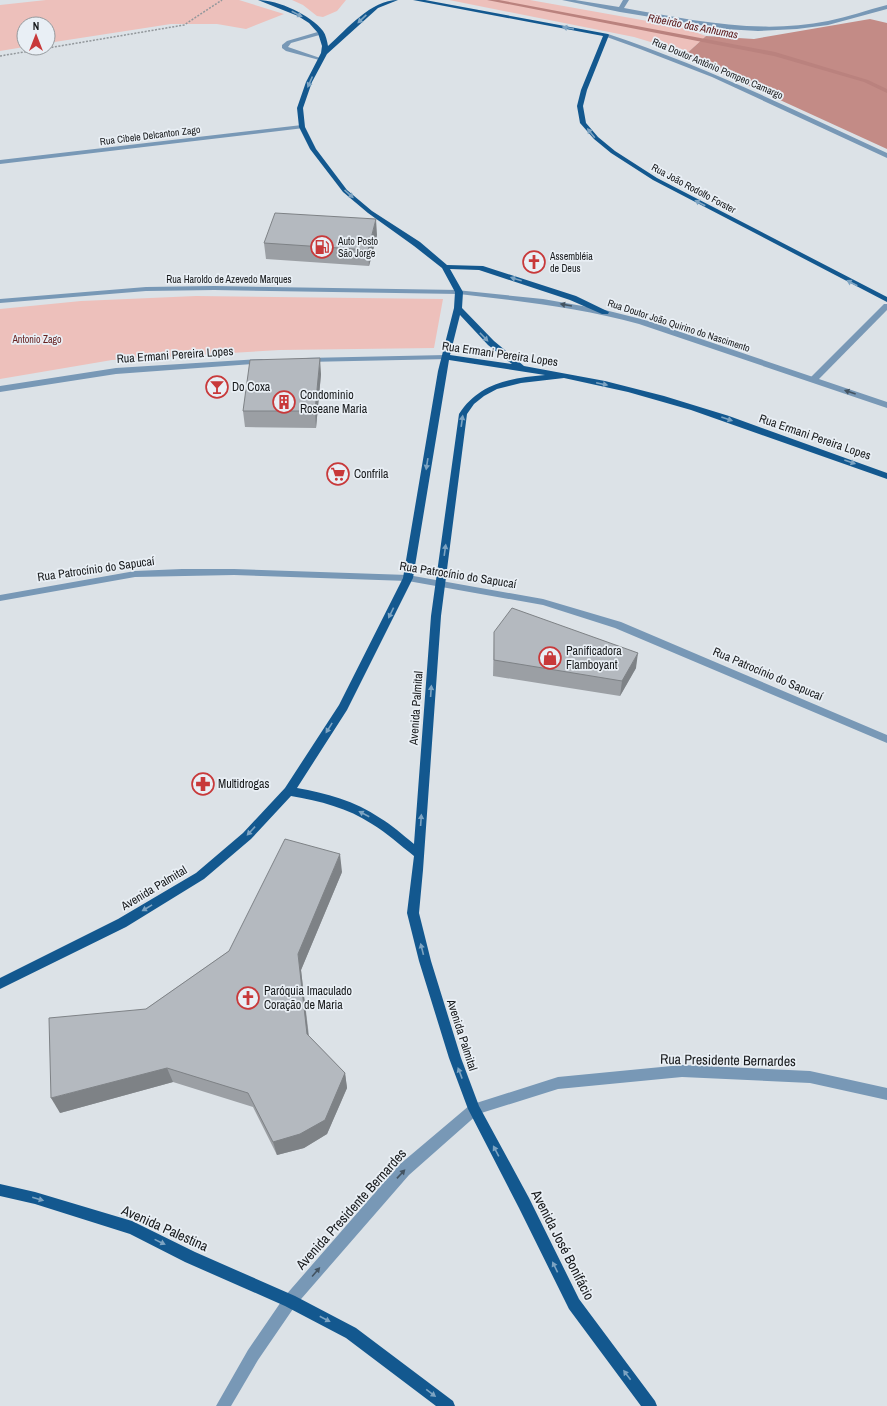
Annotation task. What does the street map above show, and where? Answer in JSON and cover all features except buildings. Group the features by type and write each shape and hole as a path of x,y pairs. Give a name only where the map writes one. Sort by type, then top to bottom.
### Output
{"main road":[{"path":"261,0 300,15 312,22 321,33 325,46 324,53 309,82 300,108 302,127 313,149 345,191 370,212 417,244 445,267 459,292"},
{"path":"324,53 376,7 395,0"},
{"name":"Rua Doutor Antônio Pompeo Camargo","path":"416,0 606,35"},
{"name":"Rua João Rodolfo Forster","path":"606,35 584,90 580,106 583,123 596,138 613,152 655,179 887,300"},
{"path":"445,267 480,268 566,296 605,312"},
{"name":"Avenida Palmital","path":"0,984 122,923 200,876 246,836 289,791 343,707 408,578 442,371 458,308 459,292"},
{"path":"458,308 490,343 522,369"},
{"name":"Rua Ermani Pereira Lopes","path":"446,357 564,376 629,390 702,411 887,476"},
{"name":"Avenida Palmital","path":"474,1109 455,1058 425,961 413,913 436,616 463,414 474,398 500,385 519,380 564,376"},
{"path":"289,791 321,796 351,807 376,820 418,853"},
{"name":"Avenida José Bonifácio","path":"474,1109 521,1198 574,1304 650,1406"},
{"name":"Avenida Palestina","path":"0,1190 35,1198 132,1228 290,1301"},
{"path":"290,1301 351,1333 448,1406"}],"street":[{"path":"565,0 724,27 758,29 797,28 828,23 887,7"},
{"path":"620,10 626,0"},
{"path":"321,33 289,42 285,45 285,48 288,50 321,60"},
{"name":"Rua Doutor Antônio Pompeo Camargo","path":"606,35 641,46 703,70 887,156"},
{"name":"Rua Cibele Delcanton Zago","path":"0,162 302,127"},
{"name":"Rua Haroldo de Azevedo Marques","path":"0,300 154,289 222,288 459,292"},
{"name":"Rua Doutor João Quirino do Nascimento","path":"459,292 543,301 605,312 642,322 887,405"},
{"path":"814,380 887,306"},
{"name":"Rua Ermani Pereira Lopes","path":"298,360 446,357"},
{"name":"Rua Ermani Pereira Lopes","path":"0,389 116,371 274,361"},
{"name":"Rua Patrocínio do Sapucaí","path":"0,598 135,574 234,572 408,578 543,602 618,625 887,738"},
{"name":"Rua Presidente Bernardes","path":"474,1109 558,1083 682,1071 810,1077 887,1094"},
{"name":"Avenida Presidente Bernardes","path":"223,1406 253,1355 290,1301 404,1170 474,1109"}],"path":[{"path":"56,47 184,24 222,0"},
{"path":"0,56 16,53"}],"green space":[{"path":"46,0 239,0 284,14 246,29 217,24 171,24 56,42 56,16 16,16 16,48 0,51 0,5"},
{"path":"292,0 346,0 337,11 323,17 317,16 303,5"},
{"path":"449,0 530,0 681,27 706,36 684,56 664,46 634,37"},
{"name":"Antonio Zago","path":"196,296 443,299 434,348 280,350 112,360 0,379 0,309 81,301"}],"shaded area":[{"path":"870,19 887,23 887,149 684,56 706,36 754,39"}],"waterway":[{"name":"Ribeirão das Anhumas","path":"490,0 775,54 866,81 887,91"}],"place":[{"name":"Auto Posto São Jorge","path":"322,247"},
{"name":"Assembléia de Deus","path":"534,262"},
{"name":"Do Coxa","path":"217,387"},
{"name":"Condominio Roseane Maria","path":"284,402"},
{"name":"Confrila","path":"338,474"},
{"name":"Panificadora Flamboyant","path":"550,658"},
{"name":"Multidrogas","path":"203,784"},
{"name":"Paróquia Imaculado Coração de Maria","path":"248,998"}]}
